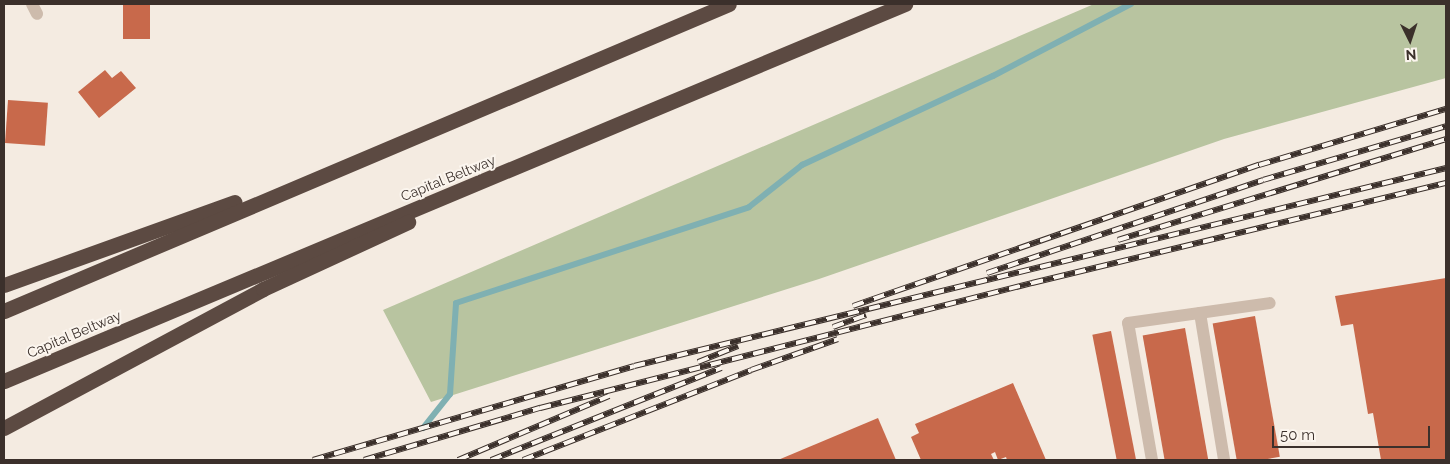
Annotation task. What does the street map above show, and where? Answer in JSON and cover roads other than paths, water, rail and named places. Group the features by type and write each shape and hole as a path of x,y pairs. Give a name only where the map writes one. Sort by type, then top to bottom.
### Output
{"highway":[{"path":"4,311 387,147 729,4"},
{"name":"Capital Beltway","path":"4,381 904,4"},
{"path":"4,428 263,289 629,120"},
{"path":"4,285 387,147"}],"lane":[{"path":"1152,460 1128,324 1270,303"},
{"path":"1200,313 1224,460"}],"waterway":[{"path":"423,428 450,394 456,303 749,207 802,165 993,76 1131,4"}],"railway":[{"path":"853,306 1259,165 1446,109"},
{"path":"987,273 1263,180 1446,126"},
{"path":"1118,240 1446,139"},
{"path":"313,460 634,366 1446,168"},
{"path":"364,460 540,408 1032,283 1446,183"},
{"path":"833,327 866,315"},
{"path":"523,460 751,370 838,339"},
{"path":"698,362 738,346"},
{"path":"491,460 721,368"},
{"path":"458,460 609,396"}]}
